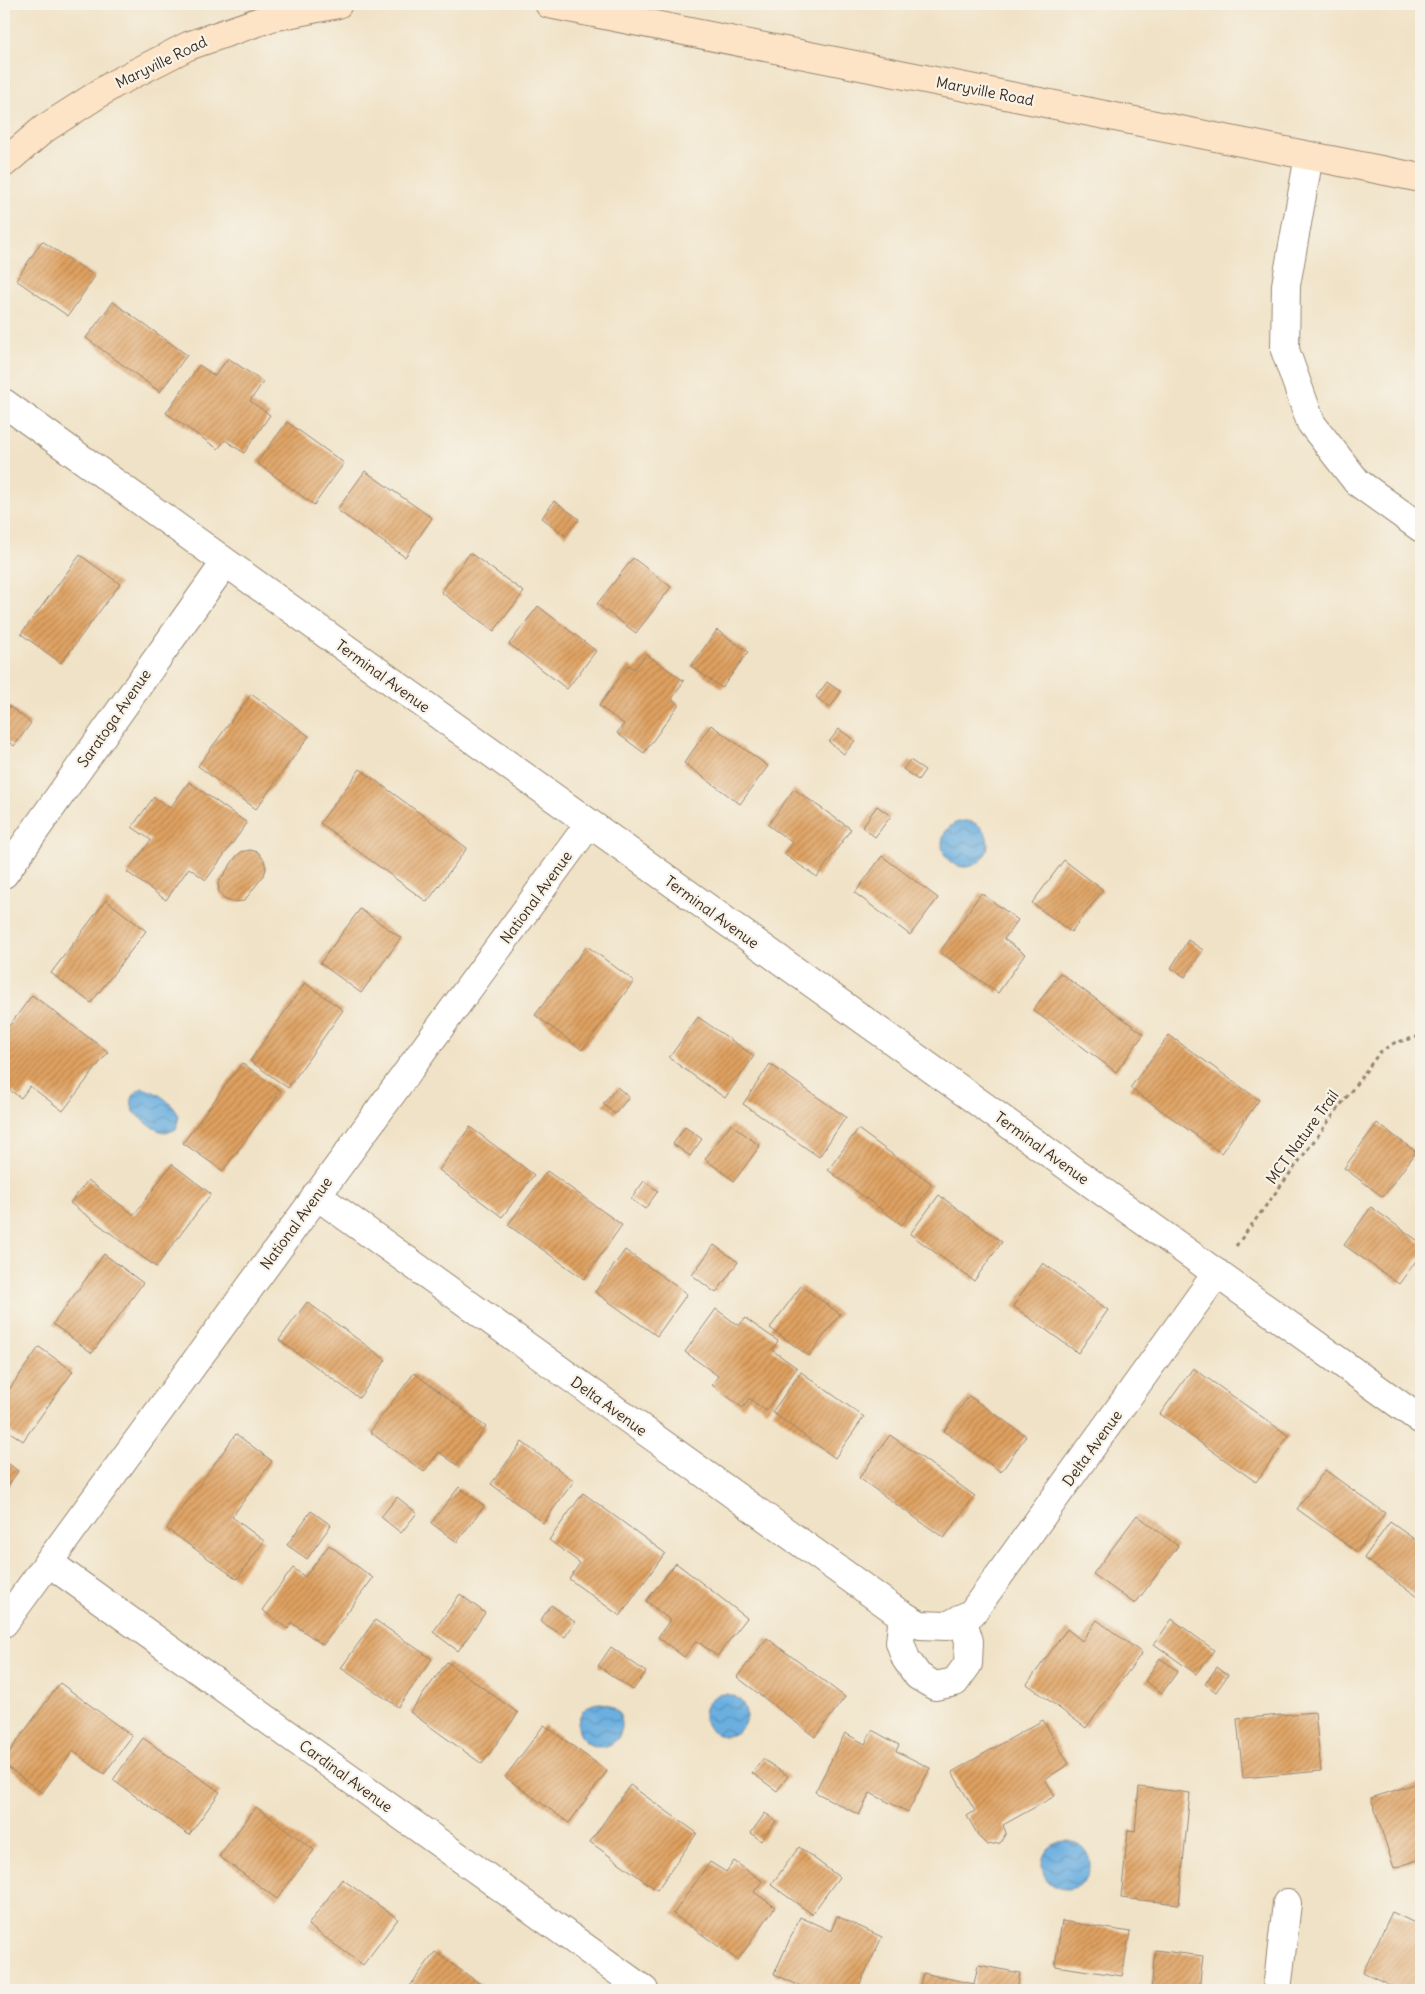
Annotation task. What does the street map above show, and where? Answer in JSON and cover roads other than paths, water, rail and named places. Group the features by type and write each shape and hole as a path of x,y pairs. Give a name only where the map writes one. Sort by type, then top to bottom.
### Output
{"main road":[{"name":"Maryville Road","path":"4,163 44,129 114,84 188,46 272,17 338,4"},
{"name":"Maryville Road","path":"549,4 1421,178"}],"street":[{"path":"1309,156 1286,285 1285,350 1311,423 1357,482 1421,528"},
{"name":"Terminal Avenue","path":"4,403 1421,1420"},
{"name":"Saratoga Avenue","path":"4,874 225,563"},
{"name":"National Avenue","path":"4,1623 589,824"},
{"name":"Delta Avenue","path":"316,1196 903,1615 920,1625 948,1626 972,1613 1217,1273"},
{"name":"Cardinal Avenue","path":"48,1562 644,1990"},
{"path":"903,1615 900,1642 906,1658 918,1676 935,1686 955,1682 968,1664 969,1641 962,1618"},
{"path":"1276,1990 1287,1903"}],"water":[{"path":"965,821 978,825 984,831 988,844 984,857 978,863 965,867 952,863 946,857 942,844 946,831 952,825"},
{"path":"142,1088 158,1094 172,1106 179,1116 176,1129 164,1132 153,1128 133,1111 133,1097"},
{"path":"725,1694 740,1700 746,1715 740,1730 725,1736 710,1730 704,1715 710,1700"},
{"path":"604,1703 616,1709 621,1716 621,1734 616,1741 609,1746 596,1747 588,1744 581,1737 578,1721 581,1713 588,1706"},
{"path":"1061,1841 1071,1841 1080,1845 1086,1851 1089,1856 1089,1874 1080,1885 1071,1889 1061,1889 1052,1885 1046,1879 1042,1870 1042,1860 1046,1851 1052,1845"}]}
